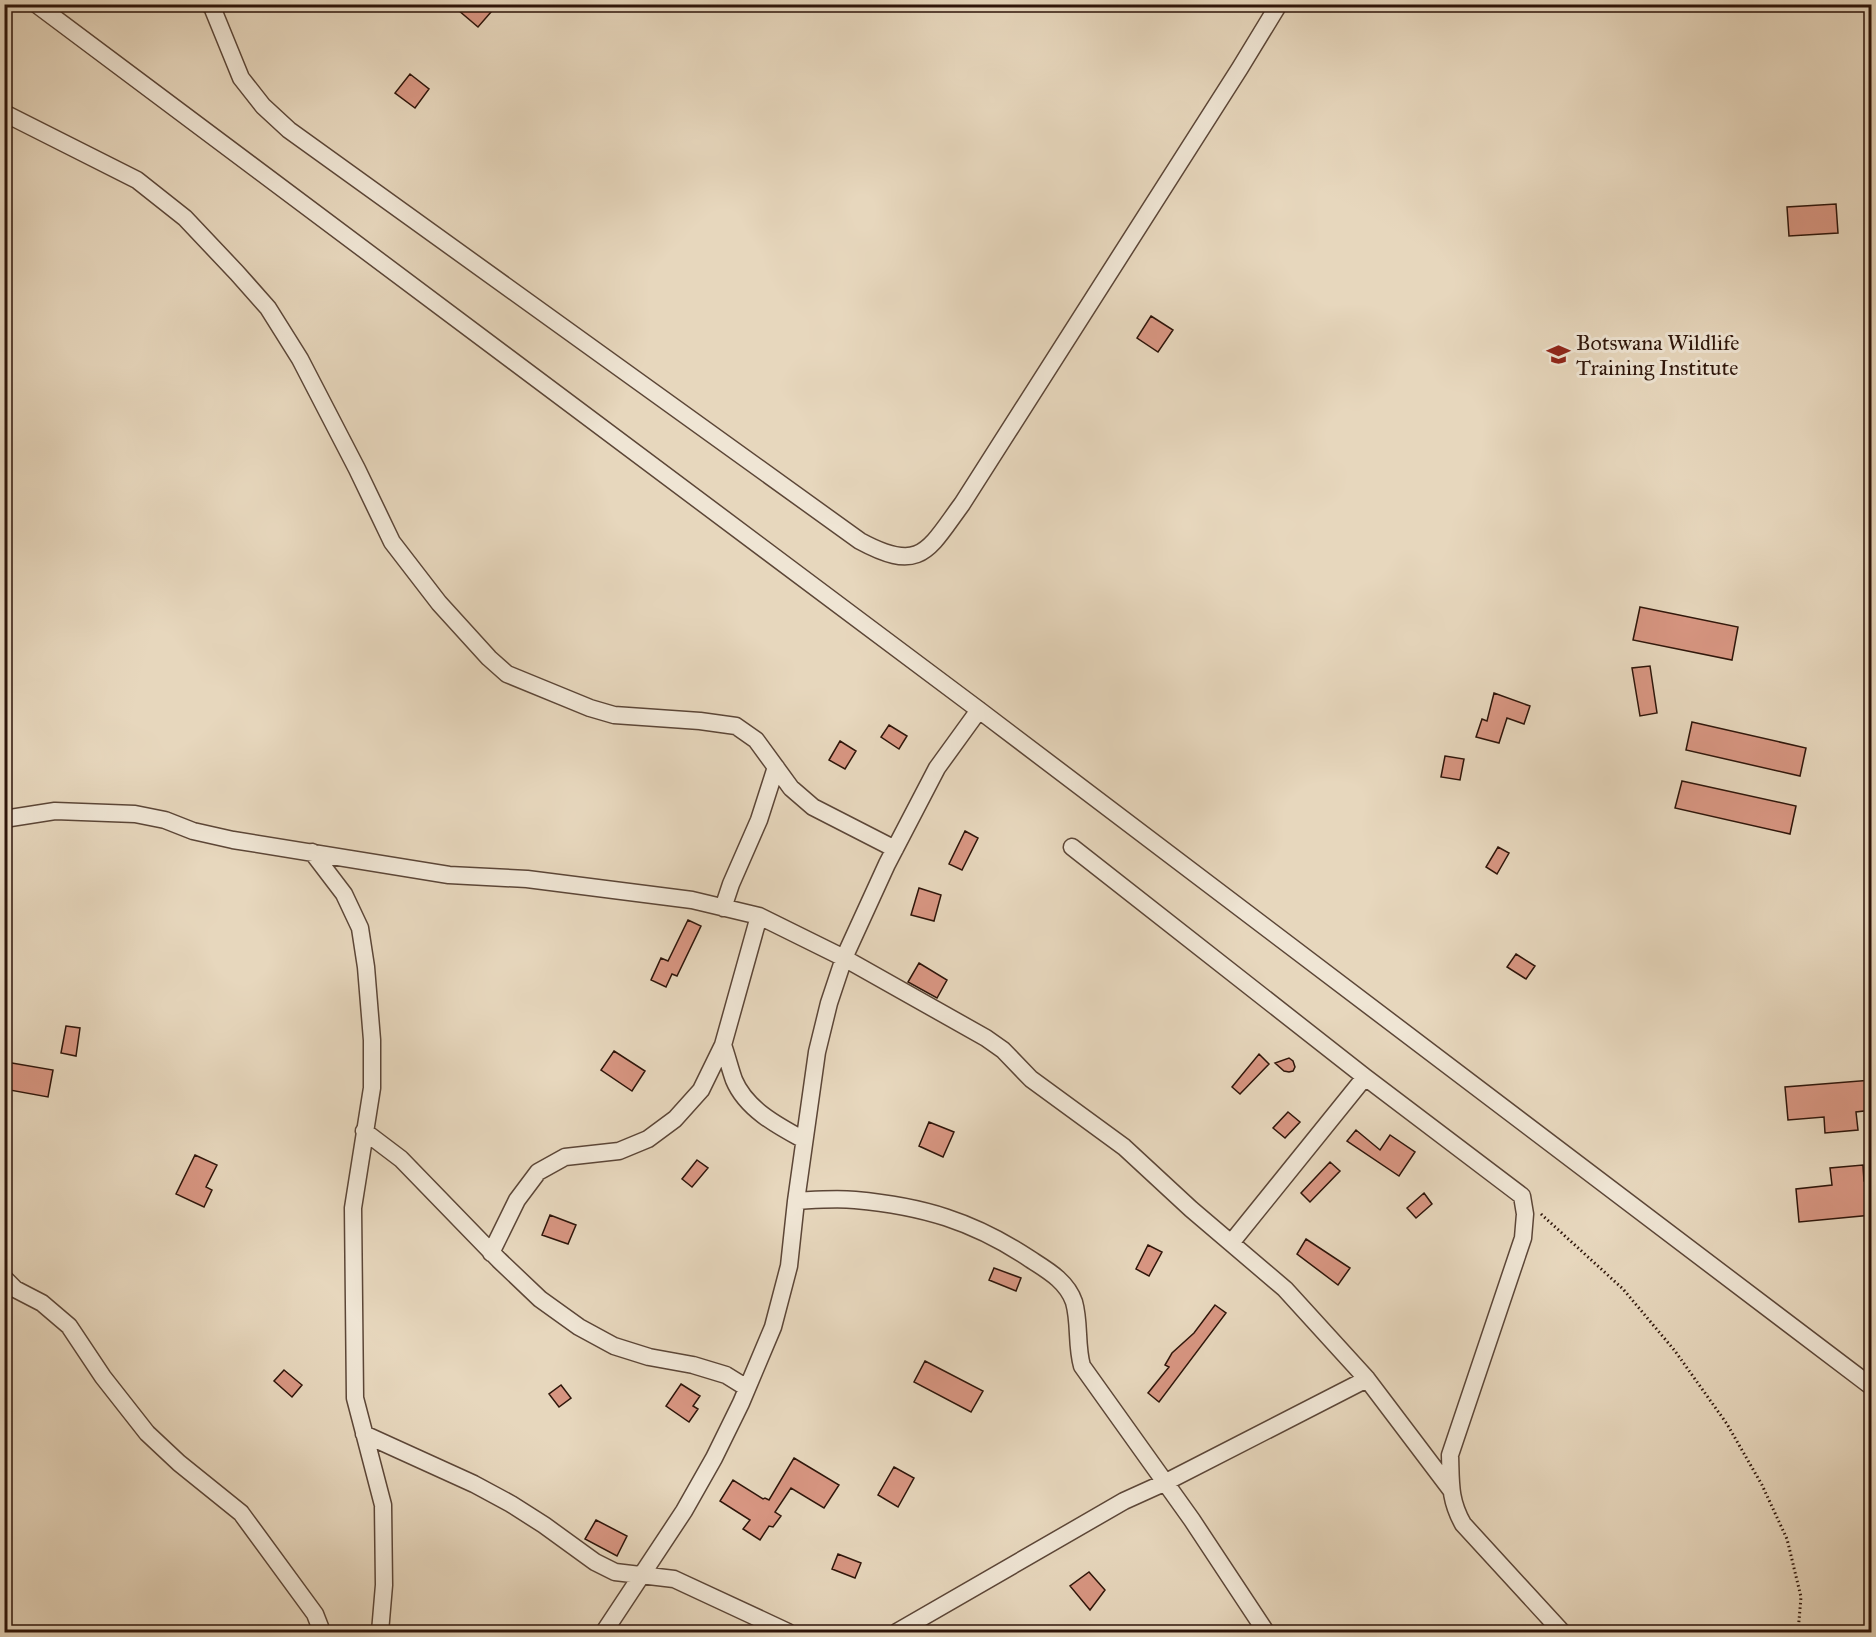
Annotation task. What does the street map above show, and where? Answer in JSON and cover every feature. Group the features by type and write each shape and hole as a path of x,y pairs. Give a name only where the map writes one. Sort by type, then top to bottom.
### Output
{"street":[{"path":"36,4 979,710 1872,1387"},
{"path":"211,5 241,78 263,106 289,130 860,541 881,553 900,556 921,554 932,545 962,504 1279,4"},
{"path":"4,113 137,180 185,218 237,273 268,308 300,359 392,542 439,603 489,658 507,674 590,708 614,715 736,726 756,740 791,788 813,807 895,849"},
{"path":"604,1632 689,1502 714,1458 747,1388 772,1327 789,1266 795,1201 817,1052 829,1003 844,958 895,849 937,768 979,710"},
{"path":"723,908 759,820 776,767"},
{"path":"4,819 55,811 135,814 165,820 193,831 233,840 335,857 449,875 527,879 692,900 759,916 844,958 986,1038 1002,1050 1031,1079 1124,1147 1285,1289 1367,1380 1451,1490"},
{"path":"1072,847 1365,1077 1522,1196 1525,1215 1523,1238 1450,1455 1451,1490 1454,1507 1463,1524 1562,1632"},
{"path":"312,852 344,894 360,928 366,967 372,1040 372,1088 353,1208 354,1398 383,1505 384,1585 380,1632"},
{"path":"491,1253 517,1200 538,1172 565,1157 619,1151 648,1139 675,1119 701,1090 723,1045 759,916"},
{"path":"723,1045 735,1083 750,1104 780,1127 804,1140"},
{"path":"1231,1243 1365,1077"},
{"path":"364,1131 401,1159 491,1253 540,1299 579,1327 614,1346 649,1357 693,1365 726,1375 747,1388"},
{"path":"795,1201 853,1199 928,1210 963,1222 1003,1241 1059,1279 1074,1301 1078,1354 1082,1365 1167,1482 1266,1632"},
{"path":"4,1278 15,1289 42,1303 69,1326 103,1377 147,1434 241,1513 315,1614 322,1632"},
{"path":"906,1630 1124,1501 1167,1482 1367,1380"},
{"path":"364,1434 474,1484 511,1504 594,1562 615,1572 674,1579 788,1632"}],"path":[{"path":"1522,1196 1623,1289 1675,1351 1727,1424 1762,1485 1787,1539 1801,1597 1798,1632"}],"building":[{"path":"451,4 498,4 478,27"},
{"path":"410,74 429,89 415,108 395,93"},
{"path":"1836,204 1838,233 1789,236 1787,207"},
{"path":"1151,316 1173,330 1158,352 1137,338"},
{"path":"1640,607 1738,627 1732,660 1633,640"},
{"path":"1650,666 1657,713 1640,716 1632,668"},
{"path":"1494,693 1530,706 1524,724 1507,718 1499,743 1476,737 1482,719 1487,721"},
{"path":"1692,722 1806,748 1800,776 1686,750"},
{"path":"889,725 907,736 899,749 881,737"},
{"path":"840,741 856,751 845,769 829,760"},
{"path":"1445,756 1464,759 1460,780 1441,777"},
{"path":"1682,781 1796,806 1790,834 1675,808"},
{"path":"965,831 978,838 962,870 949,864"},
{"path":"1498,847 1509,853 1497,874 1486,867"},
{"path":"919,888 941,895 934,921 911,915"},
{"path":"688,920 701,926 677,976 672,974 666,987 651,980 661,958 668,961"},
{"path":"1516,954 1535,966 1526,979 1507,967"},
{"path":"919,963 947,980 937,998 908,982"},
{"path":"66,1026 80,1028 76,1056 61,1053"},
{"path":"614,1051 645,1071 632,1091 601,1070"},
{"path":"1259,1054 1269,1064 1240,1094 1232,1087"},
{"path":"1289,1058 1295,1067 1293,1071 1284,1071 1275,1063"},
{"path":"6,1062 53,1070 48,1097 4,1089"},
{"path":"1872,1080 1872,1110 1856,1112 1858,1130 1825,1133 1824,1117 1788,1120 1785,1087"},
{"path":"1288,1112 1300,1122 1285,1138 1273,1128"},
{"path":"929,1122 954,1132 943,1157 919,1146"},
{"path":"1356,1130 1380,1150 1390,1135 1415,1152 1399,1176 1347,1141"},
{"path":"195,1155 217,1165 206,1187 212,1190 204,1207 176,1194"},
{"path":"697,1160 708,1168 692,1187 682,1179"},
{"path":"1330,1162 1340,1171 1310,1202 1301,1193"},
{"path":"1863,1165 1864,1181 1872,1180 1872,1215 1799,1222 1796,1189 1832,1185 1830,1168"},
{"path":"1424,1193 1432,1204 1416,1218 1407,1208"},
{"path":"550,1215 576,1225 568,1244 542,1235"},
{"path":"1306,1239 1350,1268 1338,1285 1297,1254"},
{"path":"1148,1245 1162,1252 1149,1276 1136,1269"},
{"path":"994,1268 1021,1278 1016,1291 989,1280"},
{"path":"1215,1305 1226,1313 1159,1402 1148,1393 1169,1367 1165,1365 1172,1353 1194,1333"},
{"path":"925,1361 983,1391 971,1412 914,1382"},
{"path":"284,1370 302,1385 292,1397 274,1381"},
{"path":"681,1384 700,1396 693,1406 698,1409 689,1422 666,1406"},
{"path":"561,1385 571,1398 559,1407 549,1394"},
{"path":"794,1458 839,1485 824,1508 791,1488 775,1512 781,1516 773,1527 769,1526 760,1540 743,1529 750,1520 720,1501 733,1480 763,1499 769,1500"},
{"path":"894,1467 914,1478 898,1507 878,1495"},
{"path":"596,1520 627,1536 617,1556 585,1539"},
{"path":"838,1554 861,1563 855,1578 832,1569"},
{"path":"1089,1572 1105,1590 1090,1610 1070,1586"}],"place":[{"name":"Botswana Wildlife Training Institute","path":"1558,355"}]}
